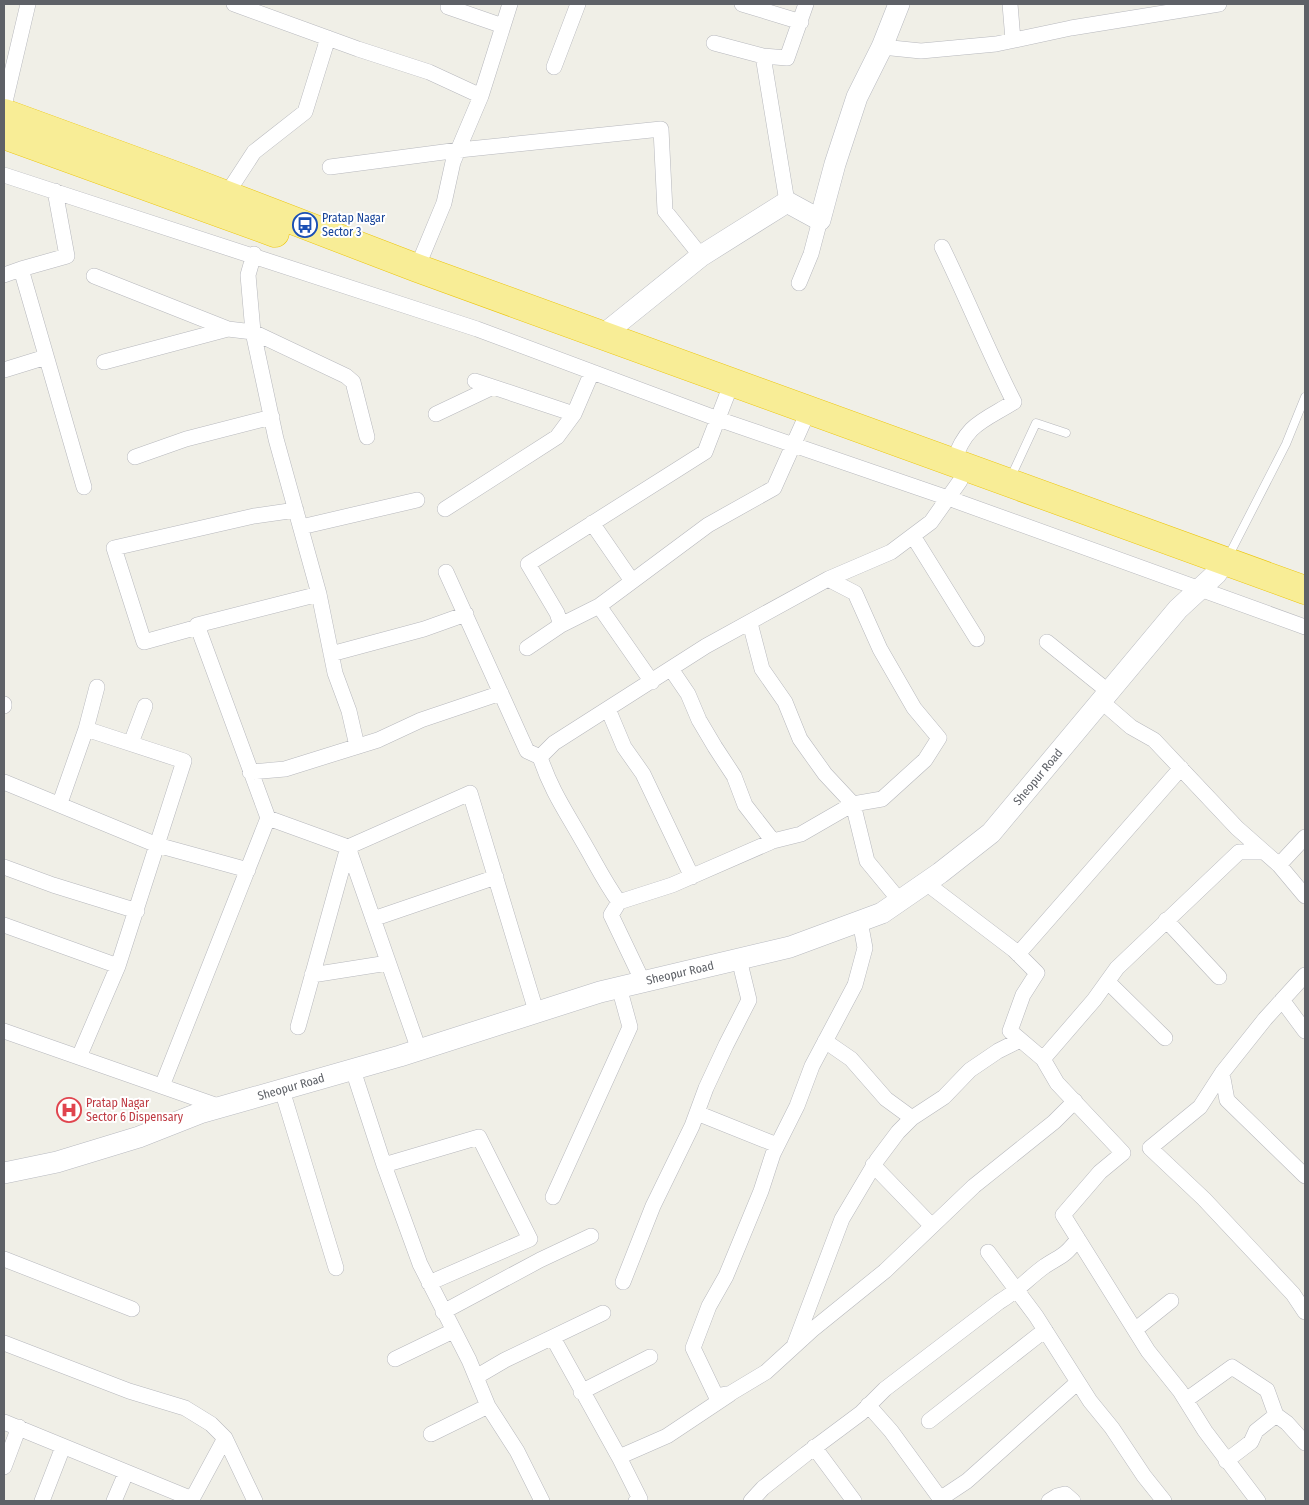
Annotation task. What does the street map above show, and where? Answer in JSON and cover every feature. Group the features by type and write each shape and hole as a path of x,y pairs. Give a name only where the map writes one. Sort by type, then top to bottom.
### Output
{"highway":[{"path":"5,100 226,195 418,268 603,335 953,480 1305,607"},
{"path":"4,135 798,434 953,480 1008,483 1213,575 1305,590"}],"street":[{"path":"5,100 28,4"},
{"path":"234,4 429,72 481,96"},
{"path":"418,268 444,203 459,150 481,96 510,4"},
{"path":"554,67 578,4"},
{"path":"742,4 801,22"},
{"path":"714,42 763,56 787,58 806,4"},
{"path":"799,283 811,254 834,164 857,96 882,47 899,4"},
{"path":"1010,4 1013,40"},
{"path":"882,47 921,51 1013,40 1197,5 1219,4"},
{"path":"445,5 502,26"},
{"path":"226,195 254,152 305,112 328,38"},
{"path":"763,56 787,202"},
{"path":"330,167 459,150 661,128 665,211 701,256"},
{"path":"4,175 254,254 478,328 592,372 723,407 705,452 528,564 557,613 561,625"},
{"path":"4,275 67,256 55,191"},
{"path":"787,202 820,220"},
{"path":"603,335 701,256 787,202"},
{"path":"540,757 554,743 706,646 828,579 891,552 931,522 953,480 957,448 969,429 1014,402 982,339 974,314 942,247"},
{"path":"254,254 248,275 253,332 272,417 319,594 331,654 357,746"},
{"path":"21,269 84,486"},
{"path":"94,276 228,329 253,332 346,376 353,382 366,437"},
{"path":"104,362 228,329"},
{"path":"4,370 46,357"},
{"path":"445,509 557,437 574,414 592,372"},
{"path":"475,381 574,414"},
{"path":"436,414 493,387"},
{"path":"135,457 186,439 272,417"},
{"path":"527,648 561,625 599,606 708,525 774,488 798,434"},
{"path":"301,527 417,500"},
{"path":"296,510 254,516 114,548 144,642 198,627 197,625 319,594"},
{"path":"592,524 632,581"},
{"path":"913,536 977,639"},
{"path":"446,572 527,751 540,757 551,788 598,873 619,902"},
{"path":"1213,575 1305,627"},
{"name":"Sheopur Road","path":"4,1173 57,1162 139,1137 221,1107 353,1070 536,1011 642,982 790,946 882,913 926,883 991,833 1178,609 1213,575"},
{"path":"642,982 611,915 619,902 692,877 774,841 801,834 854,804 882,798 925,760 939,738 914,708 880,648 855,594 828,579"},
{"path":"599,606 652,682"},
{"path":"331,654 424,629 466,614"},
{"path":"750,623 762,669 785,702 800,739 825,774 854,804 867,861 900,901"},
{"path":"162,1086 268,818 198,627"},
{"path":"1047,642 1105,696 1131,727 1154,740 1262,852 1279,865 1305,896"},
{"path":"671,669 734,776 745,805 774,841"},
{"path":"60,804 86,729 97,687"},
{"path":"250,772 285,769 378,740 421,720 501,692"},
{"path":"131,743 144,706"},
{"path":"608,709 624,747 642,774 692,877"},
{"path":"79,1057 118,966 184,761 86,729"},
{"path":"1018,954 1181,768"},
{"path":"4,782 158,844 248,870"},
{"path":"268,818 348,847 470,793 536,1011"},
{"path":"1279,865 1305,837"},
{"path":"348,847 418,1050"},
{"path":"298,1027 348,847"},
{"path":"1044,1059 1108,982 1117,968 1166,920 1239,852 1262,852"},
{"path":"4,867 137,911"},
{"path":"374,919 496,877"},
{"path":"926,883 946,896 960,911 1018,954 1037,972 1023,995 1010,1030 1044,1059 1057,1083 1123,1153 1100,1172 1063,1215 1148,1350 1186,1400 1226,1461 1258,1501"},
{"path":"1166,920 1219,977"},
{"path":"731,1393 716,1396 693,1348 709,1306 726,1276 777,1145 825,1041 855,986 865,948 860,921"},
{"path":"4,925 118,966"},
{"path":"623,1282 653,1206 697,1113 706,1088 749,1000 739,959"},
{"path":"312,975 388,963"},
{"path":"1305,975 1222,1073 1200,1107 1150,1148 1204,1199 1294,1294 1305,1312"},
{"path":"1108,982 1165,1038"},
{"path":"553,1197 630,1027 619,988"},
{"path":"1282,1000 1305,1031"},
{"path":"4,1031 221,1107"},
{"path":"793,1348 842,1219 873,1165 898,1132 912,1118 944,1098 970,1070 998,1051 1020,1040"},
{"path":"825,1041 851,1059 886,1099 912,1118"},
{"path":"353,1070 384,1165 429,1283 476,1377 488,1406 517,1451 542,1501"},
{"path":"1222,1073 1227,1100 1305,1176"},
{"path":"282,1090 336,1268"},
{"path":"619,1457 667,1436 766,1372 812,1330 885,1271 974,1186 1054,1122 1075,1101"},
{"path":"697,1113 777,1145"},
{"path":"384,1165 479,1137 530,1239 429,1283"},
{"path":"873,1165 931,1225"},
{"path":"443,1312 540,1260 591,1236"},
{"path":"751,1501 763,1488 868,1405 885,1389 999,1302 1017,1292 1045,1266 1065,1256 1078,1239"},
{"path":"988,1252 1045,1330 1078,1382 1164,1501"},
{"path":"4,1259 132,1309"},
{"path":"1136,1329 1171,1301"},
{"path":"476,1377 505,1360 603,1313"},
{"path":"928,1421 1045,1330"},
{"path":"395,1358 453,1331"},
{"path":"553,1338 581,1392 619,1457 640,1499 636,1501"},
{"path":"4,1342 129,1391 185,1408 211,1424 226,1438 255,1501"},
{"path":"581,1392 650,1358"},
{"path":"1186,1400 1232,1367 1267,1390 1276,1415 1287,1423 1305,1443"},
{"path":"868,1405 891,1431 941,1500 967,1481 1078,1382"},
{"path":"432,1434 488,1406"},
{"path":"1226,1461 1251,1442 1256,1431 1276,1415"},
{"path":"4,1422 191,1500 226,1438"},
{"path":"4,1467 19,1427"},
{"path":"42,1501 63,1447"},
{"path":"814,1447 854,1501"},
{"path":"114,1501 126,1473"},
{"path":"1050,1501 1057,1496 1065,1494 1073,1501"}],"lane":[{"path":"1213,575 1286,444 1305,397"},
{"path":"1008,483 1036,422 1066,434"}],"place":[{"name":"Pratap Nagar Sector 3","path":"305,225"},
{"name":"Pratap Nagar Sector 6 Dispensary","path":"69,1110"}]}
